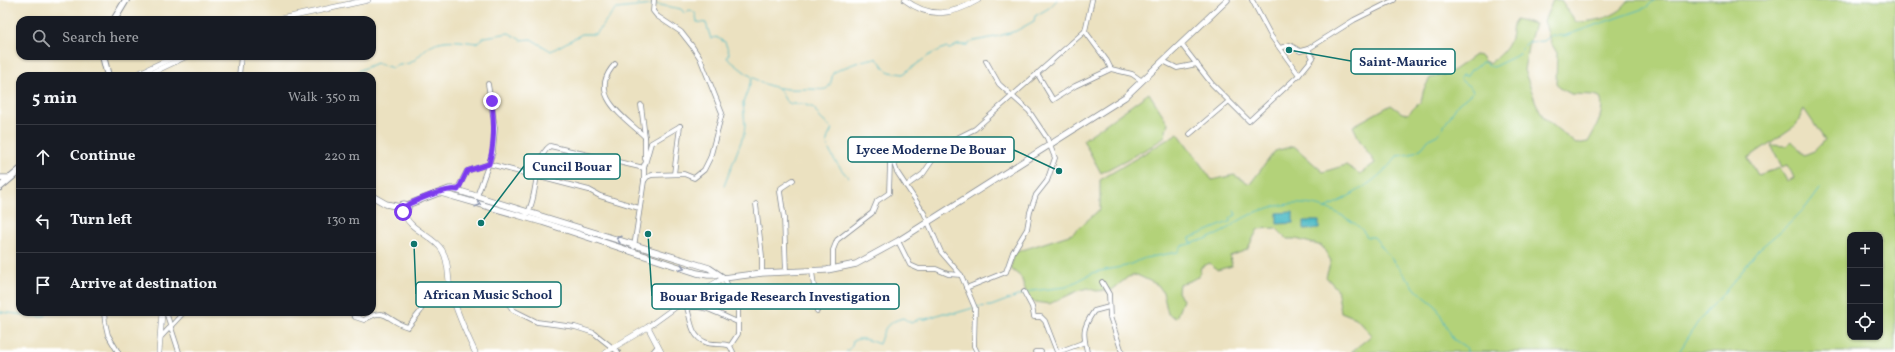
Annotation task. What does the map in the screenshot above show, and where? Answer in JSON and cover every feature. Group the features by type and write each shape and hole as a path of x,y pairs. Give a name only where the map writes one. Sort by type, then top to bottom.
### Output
{"main road":[{"path":"116,16 126,0"},
{"path":"376,198 402,210 404,204 407,205 449,189 458,190 709,268 724,278 762,273 833,269 856,264 928,223 1109,109 1125,97 1227,0"},
{"path":"104,60 108,72"},
{"path":"0,188 16,173"},
{"path":"0,178 10,178"},
{"path":"440,193 524,217 708,275 718,274"},
{"path":"493,208 495,202"},
{"path":"667,262 669,255"}],"street":[{"path":"294,16 368,0"},
{"path":"905,0 924,12 933,12 957,10 978,0"},
{"path":"906,186 923,174 944,145 975,129 1085,31 1092,0"},
{"path":"1252,0 1271,36 1299,75"},
{"path":"1280,48 1290,45 1300,51 1308,49 1354,20 1394,0"},
{"path":"644,181 647,177 652,175 684,174 694,178 704,170 710,158 722,113 700,58 680,32 657,16 653,11 654,4"},
{"path":"1085,31 1107,61 1111,69"},
{"path":"1181,44 1212,84 1250,121 1299,75 1313,58 1308,49"},
{"path":"142,72 167,60"},
{"path":"153,72 179,60"},
{"path":"239,72 241,60"},
{"path":"1163,61 1178,68 1197,64"},
{"path":"966,288 1006,272 1013,252 1027,229 1030,212 1036,195 1047,181 1055,158 1050,145 1029,111 999,84 986,62"},
{"path":"614,64 606,76 606,96 610,104 645,137"},
{"path":"1037,73 1053,100 1075,86 1111,69 1132,74 1142,80"},
{"path":"477,196 493,152 494,128 488,84"},
{"path":"1190,134 1229,101"},
{"path":"633,252 644,181 645,137 641,105"},
{"path":"644,168 651,143 680,126 674,174"},
{"path":"524,217 529,212 535,198 540,163 546,149 550,146 644,168"},
{"path":"833,269 833,250 837,240 872,213 877,201 889,193 890,163 895,162 897,172 928,223 940,252 961,275 975,308 974,346 977,352"},
{"path":"458,190 467,171 489,164 588,190 600,196 639,208"},
{"path":"786,272 784,218 780,192 781,188 793,180"},
{"path":"756,204 762,256 762,273"},
{"path":"402,210 408,220 436,243 443,251 447,263 450,291 474,352"},
{"path":"898,241 910,265 919,269 936,269 948,274 961,275"},
{"path":"812,271 817,311"},
{"path":"606,352 648,327 684,301 724,278 738,305 738,334 730,346"},
{"path":"1102,282 1109,294 1109,307 1122,352"},
{"path":"497,288 513,310 537,322 546,322 558,326 575,327 587,330 603,339 618,352"},
{"path":"376,313 385,314 398,325 408,327 420,312 426,295 450,291"},
{"path":"1024,292 1032,307 1034,317 1041,316 1045,321 1058,352 1085,342"},
{"path":"684,301 689,308 692,329 703,342 709,344 723,343 730,346 732,352"},
{"path":"1087,352 1085,342 1085,325 1094,311 1109,307"},
{"path":"689,308 701,308 738,322"},
{"path":"104,316 104,322 108,335 118,352"},
{"path":"159,352 162,316"},
{"path":"168,316 172,325 179,352"},
{"path":"160,338 180,316"},
{"path":"354,316 364,320 370,316"},
{"path":"648,327 661,352"},
{"path":"653,352 658,346"},
{"path":"1035,352 1041,352"}],"green space":[{"path":"1553,0 1561,0 1576,22 1598,20 1606,17 1619,11 1629,0 1895,0 1895,352 1351,352 1372,335 1356,318 1341,312 1337,289 1326,277 1331,261 1322,246 1296,239 1287,239 1276,228 1258,229 1247,250 1230,256 1232,266 1217,270 1210,263 1201,267 1199,276 1190,281 1179,284 1178,292 1183,300 1176,318 1168,314 1163,292 1158,285 1137,275 1128,277 1112,290 1096,291 1088,288 1049,304 1029,301 1021,277 1011,269 1013,253 1072,234 1100,209 1100,180 1178,133 1212,180 1234,175 1250,184 1275,151 1294,146 1323,172 1346,165 1360,174 1375,163 1360,141 1353,126 1391,105 1402,113 1408,114 1421,101 1424,89 1430,78 1448,74 1475,55 1481,56 1484,61 1489,63 1501,54 1508,45 1511,38 1513,24 1516,19 1535,24 1528,47 1524,70 1536,103 1544,118 1576,144 1588,142 1601,114 1602,108 1600,97 1594,95 1571,94 1560,88 1556,83 1557,53 1551,43 1544,21","holes":["1804,109 1825,140 1814,151 1804,155 1792,141 1786,146 1771,145 1782,167 1788,165 1794,178 1787,181 1780,168 1758,175 1748,158 1796,125"]},
{"path":"1149,93 1168,123 1165,136 1152,146 1101,173 1083,140"}],"water":[{"path":"1293,212 1293,223 1277,224 1277,213"},
{"path":"1304,221 1319,221 1319,229 1304,230"}],"waterway":[{"path":"637,0 639,4"},
{"path":"655,4 681,9 685,14 689,10 693,11 696,15 697,22 706,23 711,39 716,37 725,42 729,53 727,58 758,81 783,89 826,89 832,80 833,73 868,59 877,59 888,71 903,74 928,56 944,48 950,49 957,45 967,45 974,41 1016,31 1034,21 1035,16 1049,8 1057,0"},
{"path":"1326,208 1346,198 1373,180 1382,173 1397,156 1411,154 1422,148 1429,139 1439,134 1458,104 1473,92 1471,87 1461,80 1460,78 1462,75 1467,76 1471,70 1483,62 1493,67 1520,54 1519,51 1528,42 1544,41 1552,35 1564,36 1645,8 1655,0"},
{"path":"356,72 376,63 393,68 408,64 415,60 427,48 438,42 463,41 476,43 485,37 509,33 521,40 531,39 551,51 582,34 596,34 611,14 617,9 652,5"},
{"path":"724,186 744,134 745,125 743,103 752,78"},
{"path":"779,89 786,101 791,104 803,104 814,108 820,118 832,129 827,145 834,160 848,177"},
{"path":"1679,352 1698,322 1737,278 1758,250 1789,224 1806,207 1819,189"},
{"path":"1026,293 1031,291 1066,287 1095,272 1126,266 1145,258 1178,252 1181,246 1212,237 1252,214 1267,208 1282,205 1312,205 1341,215 1359,227 1367,237 1374,237 1417,291 1436,306 1453,339 1467,348 1467,352"},
{"path":"1191,243 1190,238 1231,221 1230,218 1236,215 1234,210"},
{"path":"976,307 991,306 1023,294"},
{"path":"846,352 852,346 853,341 859,339 879,344 887,326 897,320 903,318 911,323 919,319 926,319 943,313 956,313 973,308"},
{"path":"0,312 16,314"},
{"path":"35,316 45,316"}],"place":[{"name":"Saint-Maurice","path":"1289,50"},
{"name":"Lycee Moderne De Bouar","path":"1059,171"},
{"name":"Cuncil Bouar","path":"481,223"},
{"name":"Bouar Brigade Research Investigation","path":"648,234"},
{"name":"African Music School","path":"414,244"}],"route":[{"path":"403,212 406,212 408,209 407,205 414,202 449,189 458,190 464,174 467,171 472,168 489,164 493,152 494,128 492,101"}]}
